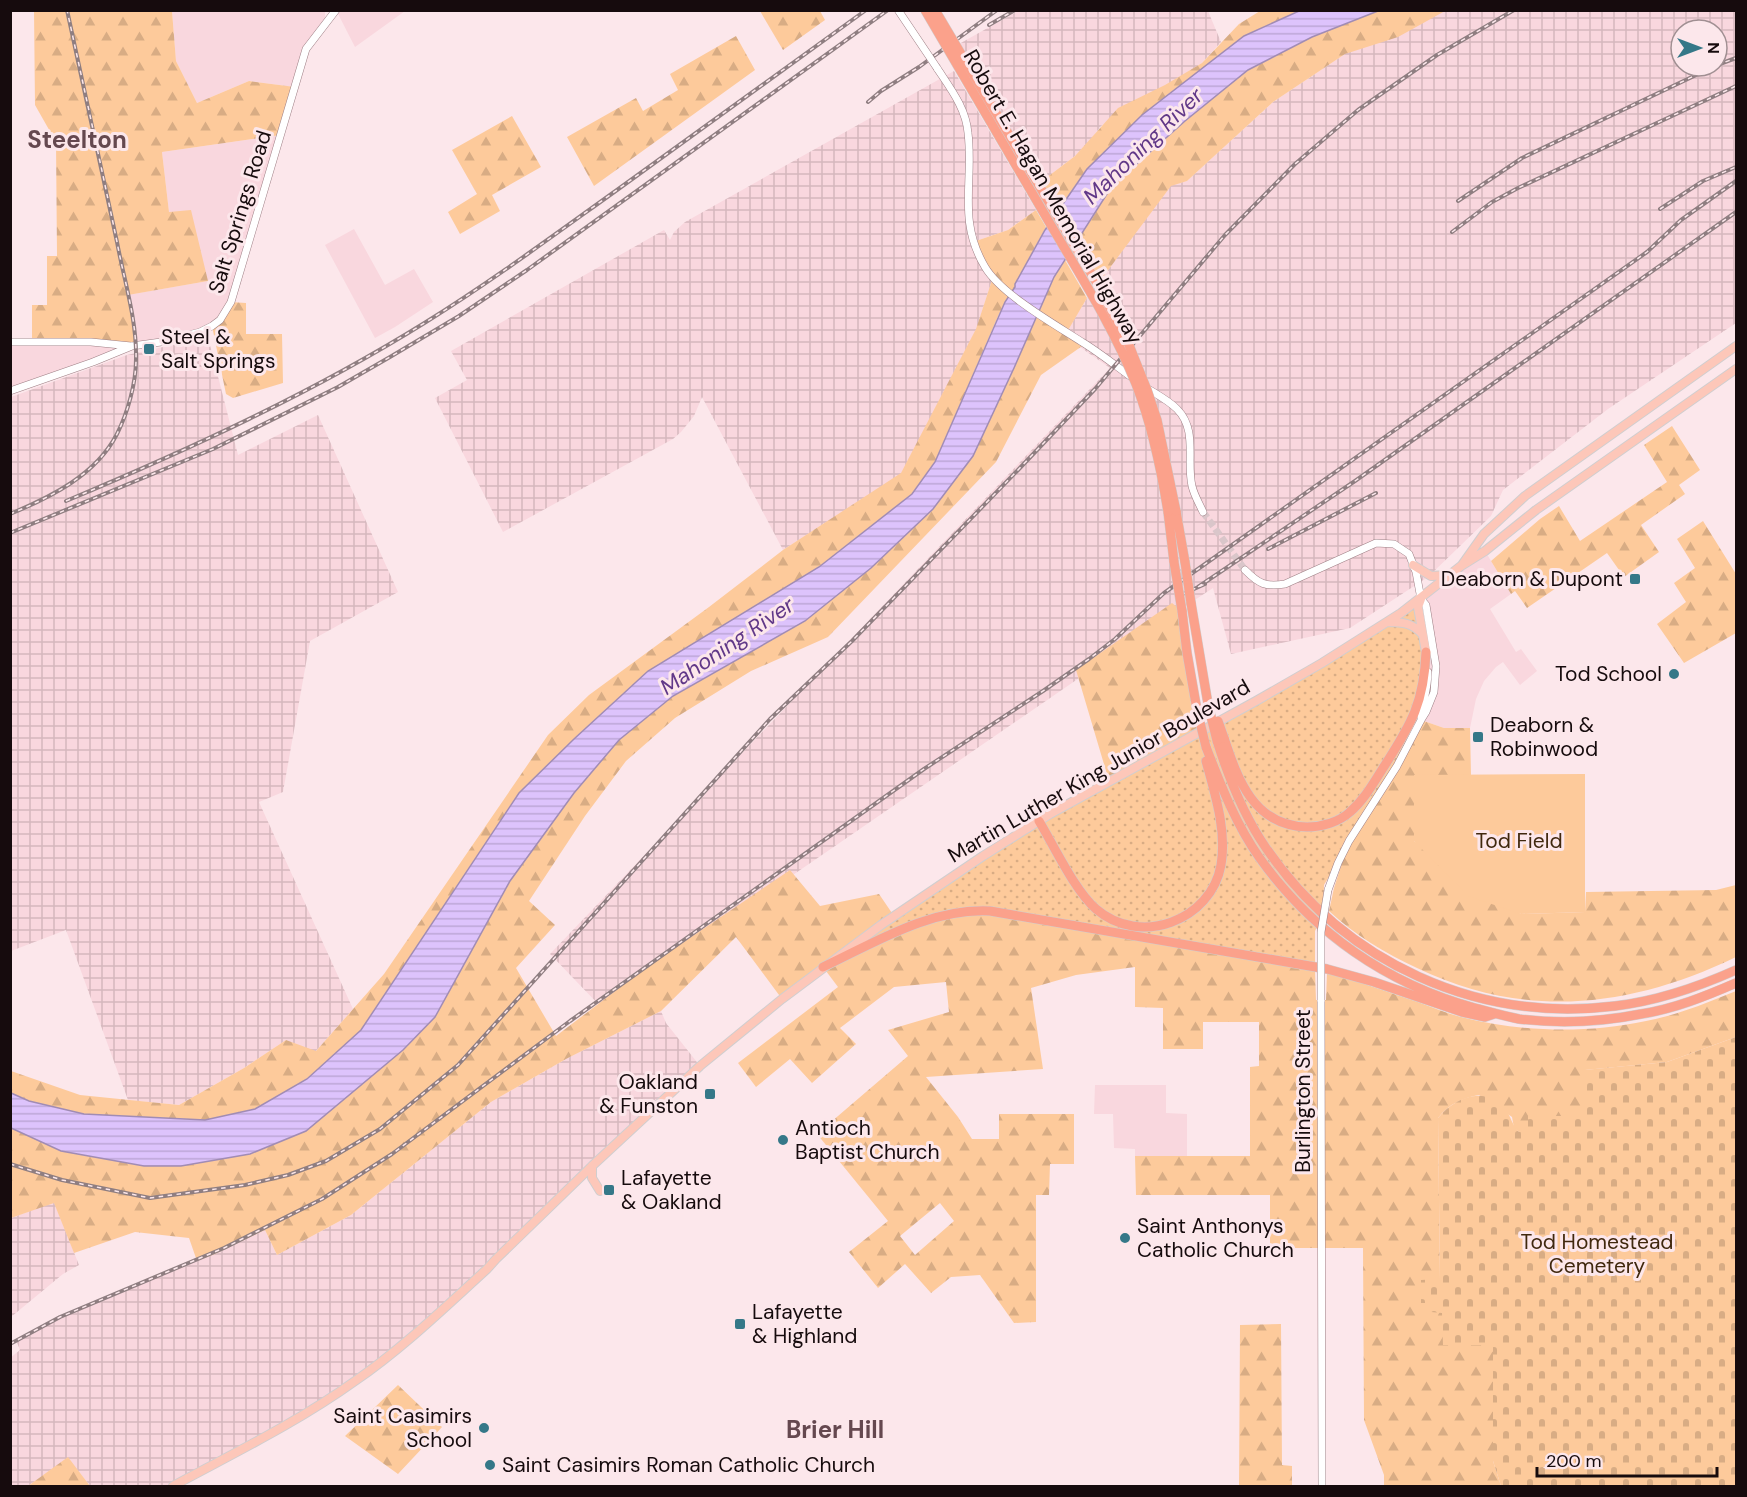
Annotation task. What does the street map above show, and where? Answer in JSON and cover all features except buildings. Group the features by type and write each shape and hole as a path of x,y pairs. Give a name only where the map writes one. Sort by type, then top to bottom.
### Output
{"highway":[{"name":"Robert E. Hagan Memorial Highway","path":"925,10 1091,293 1122,352 1136,385 1148,419 1185,562 1208,704 1218,720 1221,740"},
{"name":"Robert E. Hagan Memorial Highway","path":"935,10 1098,285 1129,345 1157,420 1172,512 1174,562 1187,653 1206,747 1232,810 1258,856 1290,896 1316,922 1365,960 1417,988 1446,1000 1494,1014 1545,1021 1599,1020 1668,1008 1737,983"},
{"path":"1221,740 1240,781 1259,808 1288,825 1315,826 1334,822 1350,812 1366,795 1404,733 1419,703 1426,652"},
{"path":"1221,740 1228,775 1245,812 1266,848 1297,888 1330,921 1360,944 1386,961 1417,976 1485,1000 1538,1008 1575,1009 1618,1006 1663,997 1727,974 1737,968"},
{"path":"1039,821 1083,894 1098,911 1113,921 1132,927 1151,928 1177,920 1194,911 1206,898 1214,886 1221,865 1222,838 1205,757 1206,747"},
{"path":"823,967 910,926 954,912 990,911 1327,969 1374,982 1462,1012 1485,1017 1494,1014"}],"main road":[{"name":"Martin Luther King Junior Boulevard","path":"1461,566 1480,539 1525,496 1737,346"},
{"name":"Martin Luther King Junior Boulevard","path":"173,1486 301,1416 380,1363 488,1269 592,1166 700,1066 823,967 930,890 1039,821 1256,701 1387,622 1421,599 1461,566 1485,551 1536,510 1737,369"},
{"path":"1413,565 1431,576 1450,574"},
{"name":"Burlington Street","path":"1421,599 1418,607 1426,652"},
{"path":"1387,622 1408,623 1424,636"},
{"path":"592,1166 592,1178 600,1191"}],"street":[{"name":"Salt Springs Road","path":"10,391 132,346 161,342 200,332 212,326 224,315 232,297 306,49 336,10"},
{"path":"898,10 955,94 962,109 968,131 968,220 973,242 986,268 1008,292 1098,352 1177,409 1189,430 1192,485 1203,512"},
{"path":"10,342 91,342 132,346"},
{"path":"1245,570 1256,581 1271,586 1285,584 1376,543 1395,544 1409,554 1421,599"},
{"name":"Burlington Street","path":"1322,1486 1321,932 1328,890 1338,863 1349,841 1397,766 1434,692 1436,666 1426,605 1421,599"},
{"name":"Burlington Street","path":"1421,720 1428,680 1426,652"}],"shaded area":[{"path":"336,10 405,11 355,47"},
{"path":"1020,10 1208,11 1221,42 1202,63 1101,126 1075,156 1042,181 959,44"},
{"path":"172,11 325,11 325,24 314,38 295,87 249,81 197,103 176,61"},
{"path":"1446,11 1736,11 1736,323 1608,409 1503,490 1491,516 1428,577 1350,628 1231,654 1213,588 601,1007 550,954 1110,368 1064,336 1087,298 1171,185 1187,181 1273,102 1345,54 1414,21"},
{"path":"954,71 1036,210 1008,230 973,242 993,277 976,330 901,474 783,550 702,397 694,416 673,439 503,532 435,398 467,380 451,351 664,230 670,240 674,232 685,222"},
{"path":"281,135 231,302 212,326 136,345 127,295 208,281 169,212 162,152"},
{"path":"354,229 385,285 414,269 433,302 375,338 325,245"},
{"path":"208,337 238,455 318,415 398,592 310,641 283,792 259,802 353,1009 315,1052 286,1040 244,1068 179,1105 128,1100 66,930 11,951 11,397 127,355"},
{"path":"10,342 132,346 11,391"},
{"path":"1485,551 1511,594 1490,609 1516,652 1521,649 1537,671 1520,685 1503,662 1484,681 1476,699 1470,728 1444,728 1421,720 1421,599"},
{"path":"661,1011 666,1023 700,1066 496,1259 354,1382 173,1486 90,1486 68,1458 28,1486 11,1486 10,1358 20,1350 16,1340 99,1299 215,1254 265,1230 277,1255 351,1215 491,1102 566,1059"},
{"path":"1095,1085 1166,1085 1166,1113 1187,1114 1187,1156 1135,1156 1135,1149 1114,1148 1113,1114 1094,1114"},
{"path":"54,1202 79,1265 63,1274 11,1317 11,1218"}],"green space":[{"path":"34,11 172,11 176,61 197,103 249,81 295,87 281,135 162,152 169,212 191,210 208,281 128,295 136,345 32,342 32,305 47,305 47,256 57,256 56,142 35,105"},
{"path":"760,11 820,11 825,20 783,50"},
{"path":"1260,11 1299,11 1244,36 1087,169 1058,210 1042,181 1075,156 1118,108 1165,85 1202,63 1239,24"},
{"path":"1378,11 1445,11 1398,37 1345,54 1273,102 1187,181 1171,186 1100,281 1077,241 1112,186 1185,121 1248,70 1312,37"},
{"path":"736,36 755,70 594,186 567,137 636,98 643,111 678,90 670,74"},
{"path":"512,116 541,167 492,195 500,211 460,234 448,212 477,194 452,150"},
{"path":"1036,210 1046,227 999,314 935,462 912,494 819,567 574,739 519,793 361,1030 307,1079 255,1109 205,1120 84,1114 29,1101 11,1093 11,1071 80,1095 179,1105 244,1068 286,1040 316,1051 384,974 548,735 589,695 783,550 901,473 976,329 993,277 973,242 1008,230"},
{"path":"1065,260 1087,298 1067,332 1085,344 1041,375 996,462 828,637 751,671 675,718 626,761 585,816 529,901 555,925 516,968 556,1036 647,967 790,870 820,906 879,894 894,916 827,964 910,926 956,916 988,915 1315,971 1316,1000 1326,1000 1327,973 1444,1012 1506,1026 1553,1030 1623,1025 1680,1012 1736,991 1736,1037 1667,1062 1585,1070 1584,1116 1528,1116 1528,1132 1519,1132 1514,1128 1512,1117 1479,1095 1456,1102 1438,1118 1440,1280 1422,1303 1431,1303 1442,1313 1493,1345 1493,1461 1501,1486 1384,1486 1384,1475 1364,1420 1363,1248 1270,1248 1270,1195 1136,1195 1135,1156 1250,1156 1250,1067 1259,1066 1259,1022 1203,1022 1203,1049 1163,1049 1163,1008 1135,1007 1135,967 1076,975 1031,988 1043,1069 926,1077 958,1117 972,1139 999,1139 999,1114 1074,1114 1074,1164 1050,1164 1049,1195 1036,1195 1036,1322 1014,1323 980,1275 951,1277 931,1293 905,1264 878,1288 849,1252 888,1221 817,1134 908,1056 888,1030 949,1012 946,982 894,987 840,1028 856,1044 812,1083 790,1059 756,1087 738,1063 838,987 823,967 782,999 736,937 661,1011 566,1059 491,1102 351,1215 277,1255 265,1230 197,1261 189,1238 135,1232 74,1253 54,1203 11,1218 11,1128 61,1151 144,1166 250,1154 435,1017 510,881 574,793 619,740 673,696 805,621 871,568 933,509 973,456 1054,277","holes":["940,1203 954,1221 915,1255 900,1236"]},
{"path":"231,302 246,303 246,334 282,334 283,383 233,398 226,394 212,326"},
{"path":"1672,426 1700,470 1679,485 1685,494 1641,525 1659,552 1624,577 1607,553 1527,608 1515,591 1511,594 1491,561 1540,519 1559,506 1580,541 1667,482 1644,445"},
{"path":"1703,521 1736,574 1736,633 1684,663 1657,624 1686,602 1674,583 1695,568 1677,539"},
{"path":"1421,599 1423,629 1421,720 1324,885 1323,915 1315,931 1315,963 823,967 983,856 1232,714"},
{"path":"1172,603 1182,611 1203,730 1109,781 1076,670"},
{"path":"1421,720 1444,728 1470,728 1471,775 1414,775 1414,841 1521,914 1585,912 1586,892 1716,890 1736,885 1736,957 1657,988 1617,997 1577,1001 1537,1001 1457,985 1393,956 1349,928 1329,911 1349,841"},
{"name":"Tod Field","path":"1585,774 1585,912 1521,914 1468,896 1414,841 1414,775"},
{"name":"Tod Homestead Cemetery","path":"1736,1037 1736,1486 1501,1486 1493,1461 1493,1345 1443,1345 1442,1313 1431,1312 1430,1303 1421,1303 1421,1280 1440,1279 1438,1118 1461,1100 1479,1096 1488,1097 1504,1108 1519,1132 1528,1132 1528,1116 1584,1116 1584,1070 1667,1062"},
{"path":"1281,1324 1282,1465 1292,1466 1292,1486 1239,1486 1240,1325"},
{"path":"398,1385 442,1427 398,1474 345,1436"},
{"path":"68,1457 90,1486 28,1486"}],"water":[{"name":"Mahoning River","path":"1299,11 1378,11 1312,37 1248,70 1185,121 1112,186 1054,277 973,456 933,509 871,568 805,621 673,696 619,740 574,793 510,881 435,1017 403,1050 306,1131 250,1154 181,1166 144,1166 61,1151 11,1128 11,1093 29,1101 84,1114 205,1120 255,1109 307,1079 361,1030 519,793 574,739 648,671 819,567 912,494 935,462 1005,302 1045,230 1087,169 1142,115 1244,36"}],"tunnel":[{"path":"1203,512 1245,570"}],"railway":[{"path":"10,514 71,483 97,461 117,434 128,407 135,378 136,344 132,315 67,10"},
{"path":"66,501 250,419 339,373 426,322 546,241 866,10"},
{"path":"10,533 213,449 338,387 459,316 527,270 888,10"},
{"path":"868,102 997,10"},
{"path":"989,25 1015,10"},
{"path":"10,1164 62,1180 150,1198 245,1185 288,1175 326,1161 380,1129 458,1065 770,719 852,641 1095,389 1225,235 1295,164 1358,110 1437,55 1514,10"},
{"path":"1729,61 1736,58"},
{"path":"1458,201 1522,158 1690,78"},
{"path":"1452,232 1492,202 1518,188 1736,86"},
{"path":"1660,209 1703,181 1736,167"},
{"path":"10,1344 60,1317 224,1248 322,1199 392,1154 570,1021 924,769 1089,659 1115,639 1164,593 1647,252 1681,220 1736,181"},
{"path":"1198,587 1355,481 1736,212"},
{"path":"1268,549 1376,493"},
{"path":"1183,594 1205,584"}],"place":[{"name":"Steel & Salt Springs","path":"149,349"},
{"name":"Deaborn & Dupont","path":"1635,579"},
{"name":"Tod School","path":"1674,674"},
{"name":"Deaborn & Robinwood","path":"1478,737"},
{"name":"Oakland & Funston","path":"710,1094"},
{"name":"Antioch Baptist Church","path":"783,1140"},
{"name":"Lafayette & Oakland","path":"609,1190"},
{"name":"Saint Anthonys Catholic Church","path":"1125,1238"},
{"name":"Lafayette & Highland","path":"740,1324"},
{"name":"Saint Casimirs School","path":"484,1428"},
{"name":"Saint Casimirs Roman Catholic Church","path":"490,1465"}],"district":[{"name":"Steelton","path":"77,139"},
{"name":"Brier Hill","path":"835,1429"}]}
